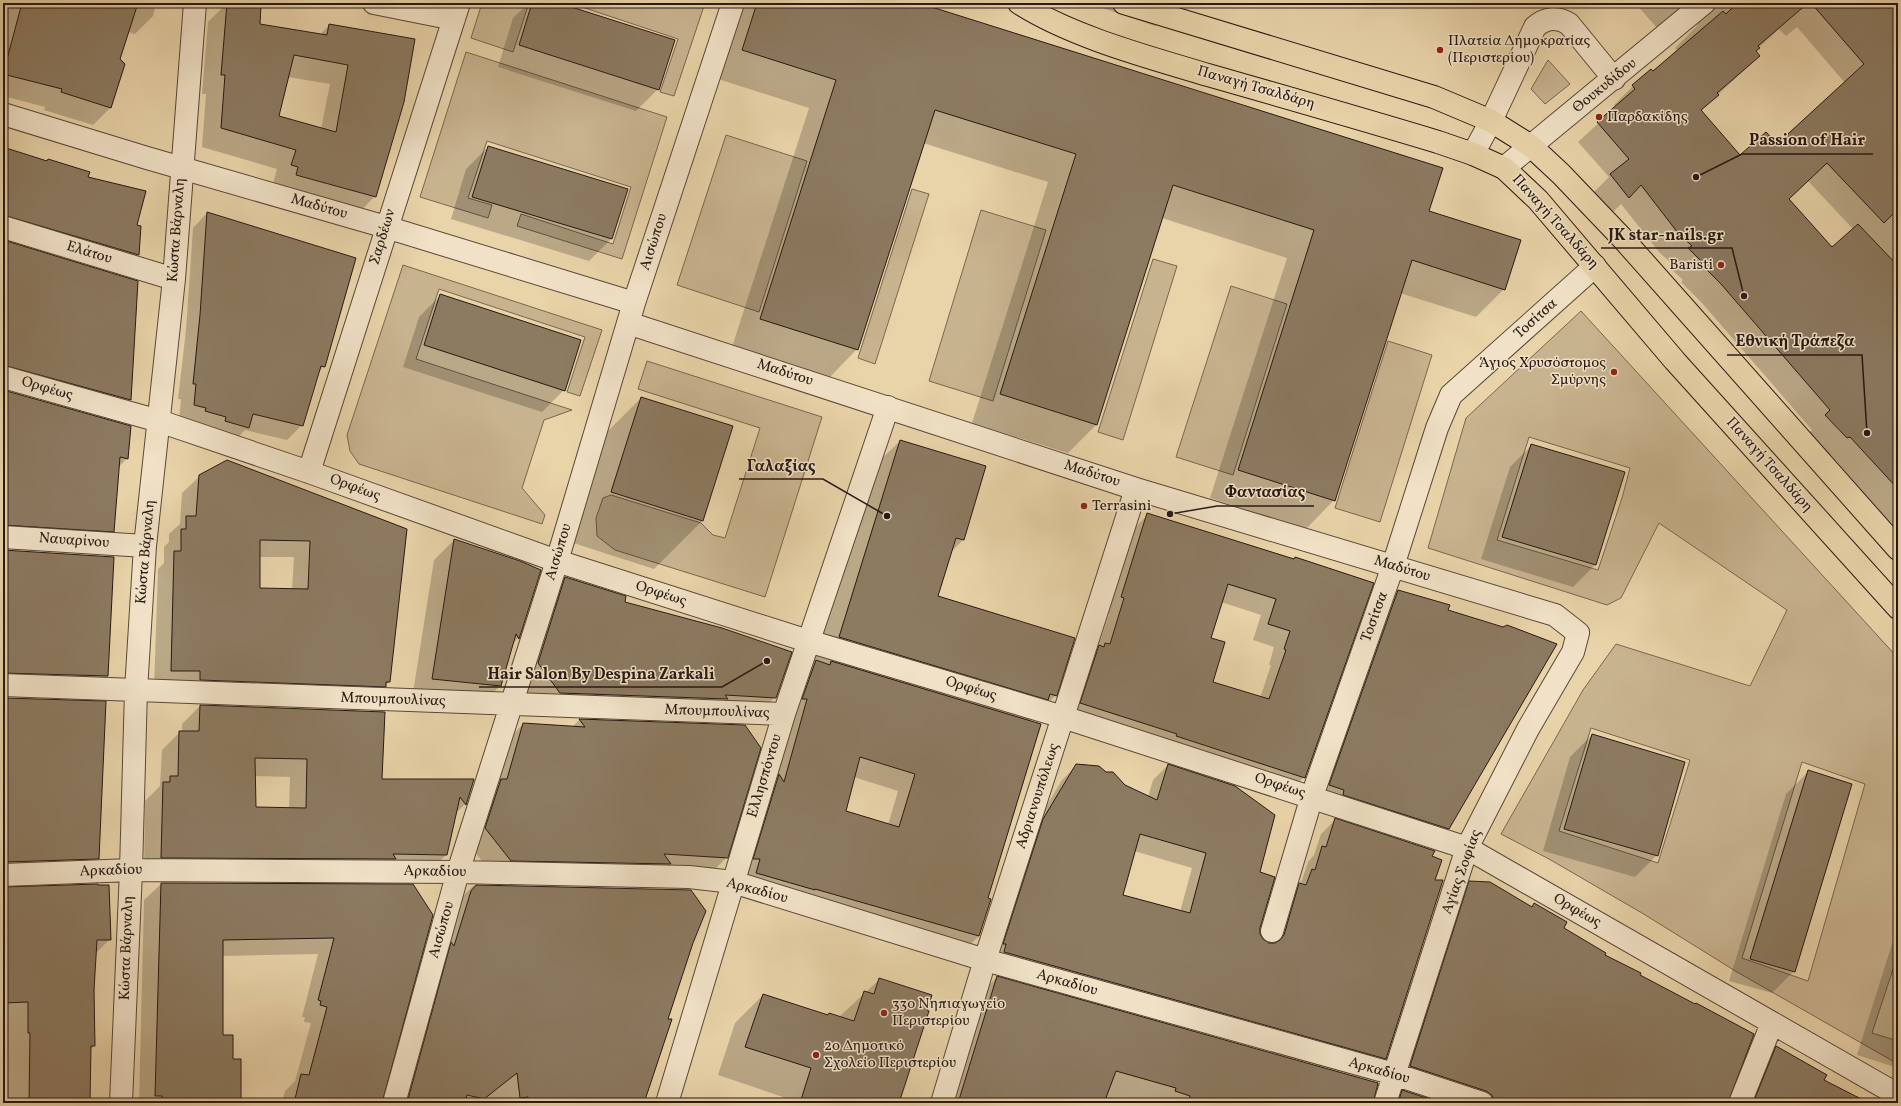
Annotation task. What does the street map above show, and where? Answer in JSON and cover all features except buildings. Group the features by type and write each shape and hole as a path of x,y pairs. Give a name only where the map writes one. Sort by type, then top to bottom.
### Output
{"main road":[{"name":"Παναγή Τσαλδάρη","path":"1019,3 1033,12 1073,30 1141,55 1438,142 1474,154 1504,168 1538,200 1675,360 1898,608"},
{"path":"1124,3 1434,97 1491,121 1531,146 1561,174 1624,240 1898,549"}],"street":[{"name":"Κώστα Βάρναλη","path":"121,1103 131,870 136,690 145,546 174,279 195,3"},
{"path":"374,3 456,11"},
{"name":"Αισώπου","path":"394,1103 458,872 557,561 631,313 733,3"},
{"name":"Θουκυδίδου","path":"1504,168 1614,79 1704,3"},
{"name":"Σαρδέων","path":"309,472 456,11"},
{"path":"1474,154 1535,27 1559,11 1614,79"},
{"name":"Μαδύτου","path":"3,114 386,227 631,313 888,407 1136,489 1555,615 1578,633"},
{"name":"Ελάτου","path":"3,227 174,279"},
{"name":"Τοσίτσα","path":"1272,931 1312,796 1393,566 1437,428 1451,395 1595,266"},
{"name":"Ορφέως","path":"3,377 159,421 309,472 557,561 808,641 1064,717 1312,796 1467,848 1898,1094"},
{"name":"Ελλησπόντου","path":"667,1103 784,714 888,407"},
{"name":"Αδριανουπόλεως","path":"942,1103 985,960 1136,489"},
{"name":"Ναυαρίνου","path":"3,537 145,546"},
{"name":"Αγίας Σοφίας","path":"1385,1103 1467,848 1528,729 1573,652 1578,633"},
{"name":"Μπουμπουλίνας","path":"3,685 784,714"},
{"name":"Αρκαδίου","path":"3,875 131,870 458,872 689,877 733,882 985,960 1394,1074 1482,1103"},
{"path":"1740,1103 1772,1023"}],"shaded area":[{"path":"482,3 529,3 513,52 471,38"},
{"path":"570,3 705,3 674,96 660,92 678,39"},
{"path":"466,52 667,117 622,259 517,226 521,214 613,244 631,187 487,141 468,198 492,205 488,218 420,197"},
{"path":"1548,60 1570,84 1545,104 1531,89"},
{"path":"726,135 807,161 759,312 677,285"},
{"path":"912,189 929,194 875,364 858,358"},
{"path":"981,210 1046,230 993,401 929,381"},
{"path":"1153,259 1177,266 1123,440 1098,432"},
{"path":"403,265 602,330 580,396 567,392 585,337 439,289 416,359 572,410 544,420 522,488 545,515 542,524 359,464 350,451 347,435"},
{"path":"1231,286 1287,304 1233,475 1176,457"},
{"path":"1581,311 1898,658 1898,954 1872,1033 1898,1041 1898,1064 1737,972 1642,913 1549,859 1501,834 1583,690 1616,644 1750,686 1787,610 1659,523 1621,598 1607,605 1428,548 1466,418","holes":["1529,437 1630,468 1622,498 1598,570 1497,540","1591,728 1690,760 1658,863 1559,831","1802,762 1865,784 1808,981 1742,958"]},
{"path":"1388,341 1432,355 1380,522 1335,508"},
{"path":"647,361 822,417 765,597 615,550 597,536 596,518 603,498 611,495 701,523 713,535 725,538 760,428 638,389"}],"place":[{"name":"Πλατεία Δημοκρατίας (Περιστερίου)","path":"1440,50"},
{"name":"Παρδακίδης","path":"1599,117"},
{"name":"Passion of Hair","path":"1696,177"},
{"name":"Baristi","path":"1721,265"},
{"name":"JK star-nails.gr","path":"1744,296"},
{"name":"Άγιος Χρυσόστομος Σμύρνης","path":"1614,372"},
{"name":"Εθνική Τράπεζα","path":"1867,433"},
{"name":"Terrasini","path":"1084,506"},
{"name":"Φαντασίας","path":"1170,514"},
{"name":"Γαλαξίας","path":"887,516"},
{"name":"Hair Salon By Despina Zarkali","path":"767,661"},
{"name":"33ο Νηπιαγωγείο Περιστερίου","path":"884,1013"},
{"name":"2ο Δημοτικό Σχολείο Περιστερίου","path":"816,1055"}]}
